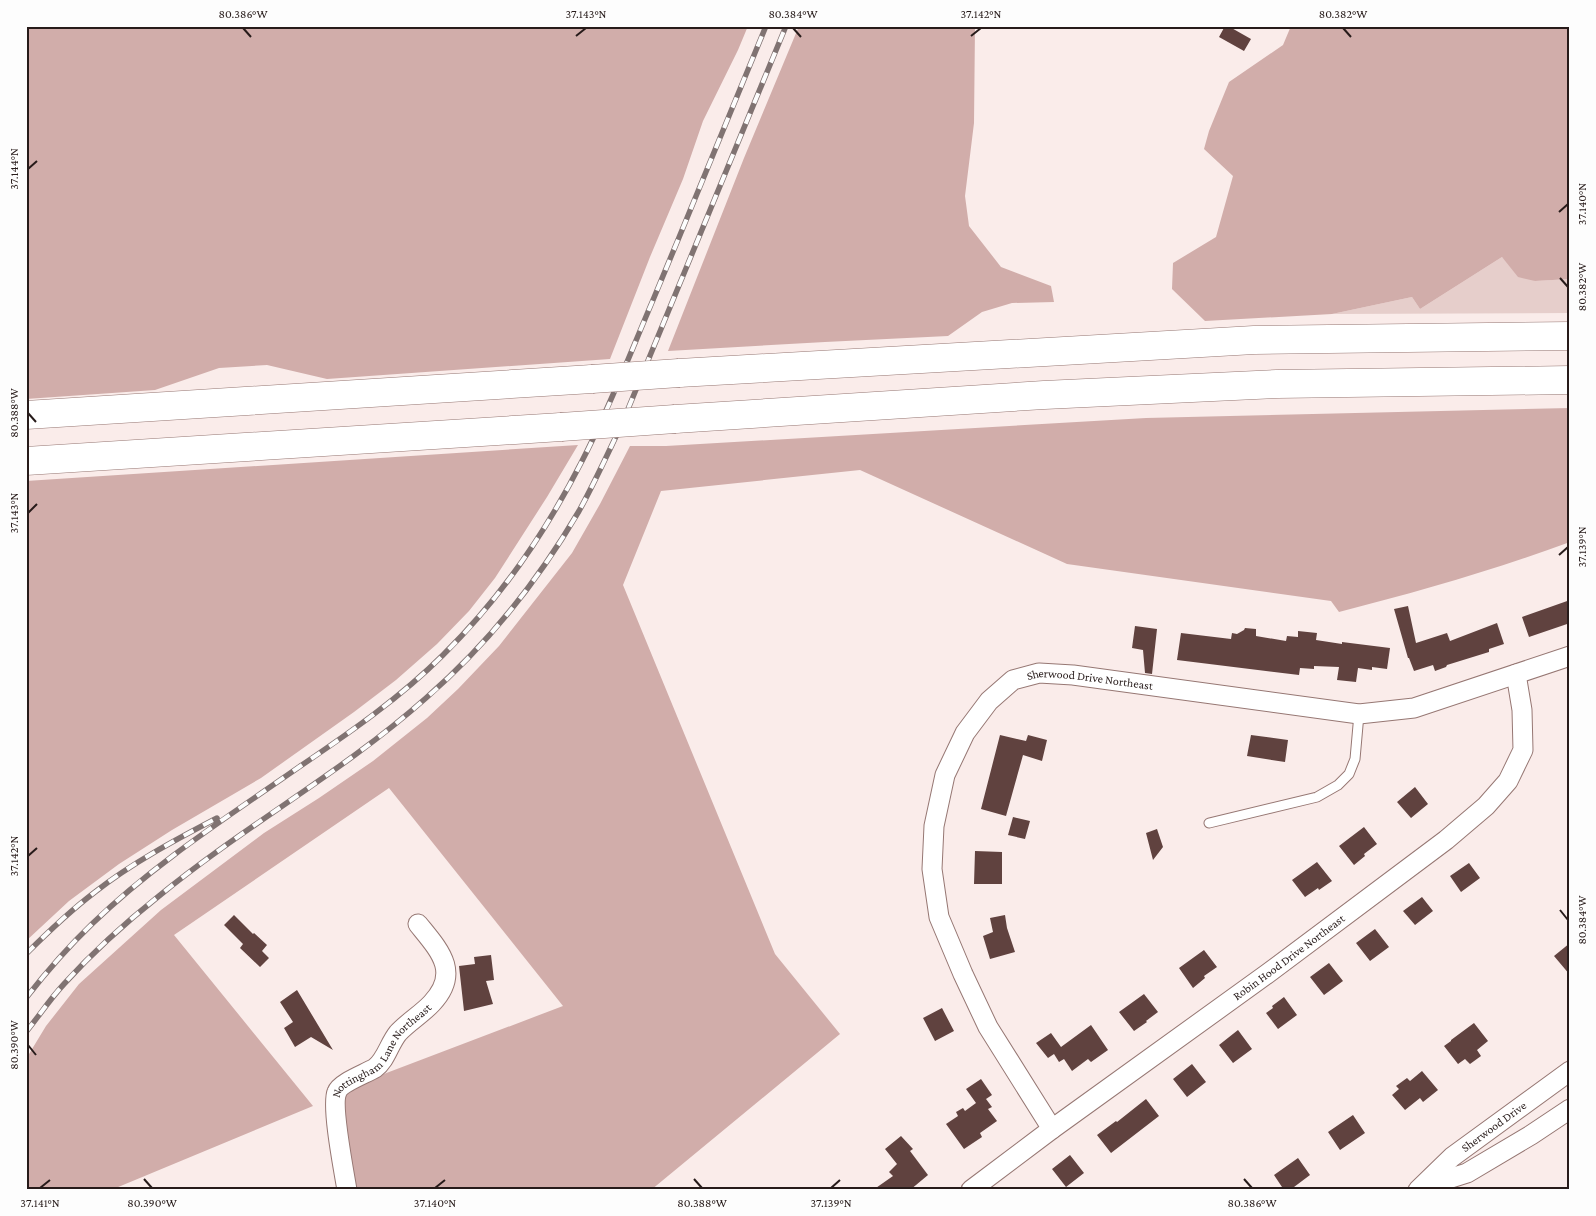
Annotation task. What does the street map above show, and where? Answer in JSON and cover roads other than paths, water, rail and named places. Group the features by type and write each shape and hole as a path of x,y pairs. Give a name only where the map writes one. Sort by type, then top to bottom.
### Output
{"highway":[{"path":"26,416 592,379 1254,340 1570,336"},
{"path":"26,462 1044,395 1277,384 1570,380"}],"street":[{"name":"Sherwood Drive Northeast","path":"1052,1129 988,1027 963,974 940,917 932,869 934,826 945,775 966,733 989,701 1013,680 1039,673 1073,675 1359,714 1414,708 1570,656"},
{"name":"Robin Hood Drive Northeast","path":"971,1190 1052,1129 1267,974 1446,840 1486,806 1508,781 1523,750 1522,710 1516,674"},
{"name":"Nottingham Lane Northeast","path":"347,1190 335,1108 336,1092 340,1086 358,1078 380,1064 397,1035 432,1003 440,993 446,980 443,956 418,924"},
{"name":"Sherwood Drive","path":"1420,1188 1452,1157 1570,1071"},
{"name":"Sherwood Drive","path":"1420,1188 1467,1173 1531,1136 1570,1109"}],"lane":[{"path":"1209,823 1318,797 1338,785 1349,774 1355,759 1359,714"}],"railway":[{"path":"26,998 50,968 117,901 167,860 337,741 392,700 443,655 503,588 553,513 601,422 766,26"},
{"path":"26,1032 75,972 146,906 191,870 361,750 426,698 470,656 529,587 579,511 621,426 786,26"},
{"path":"26,954 68,914 109,881 154,852 217,818"}]}
